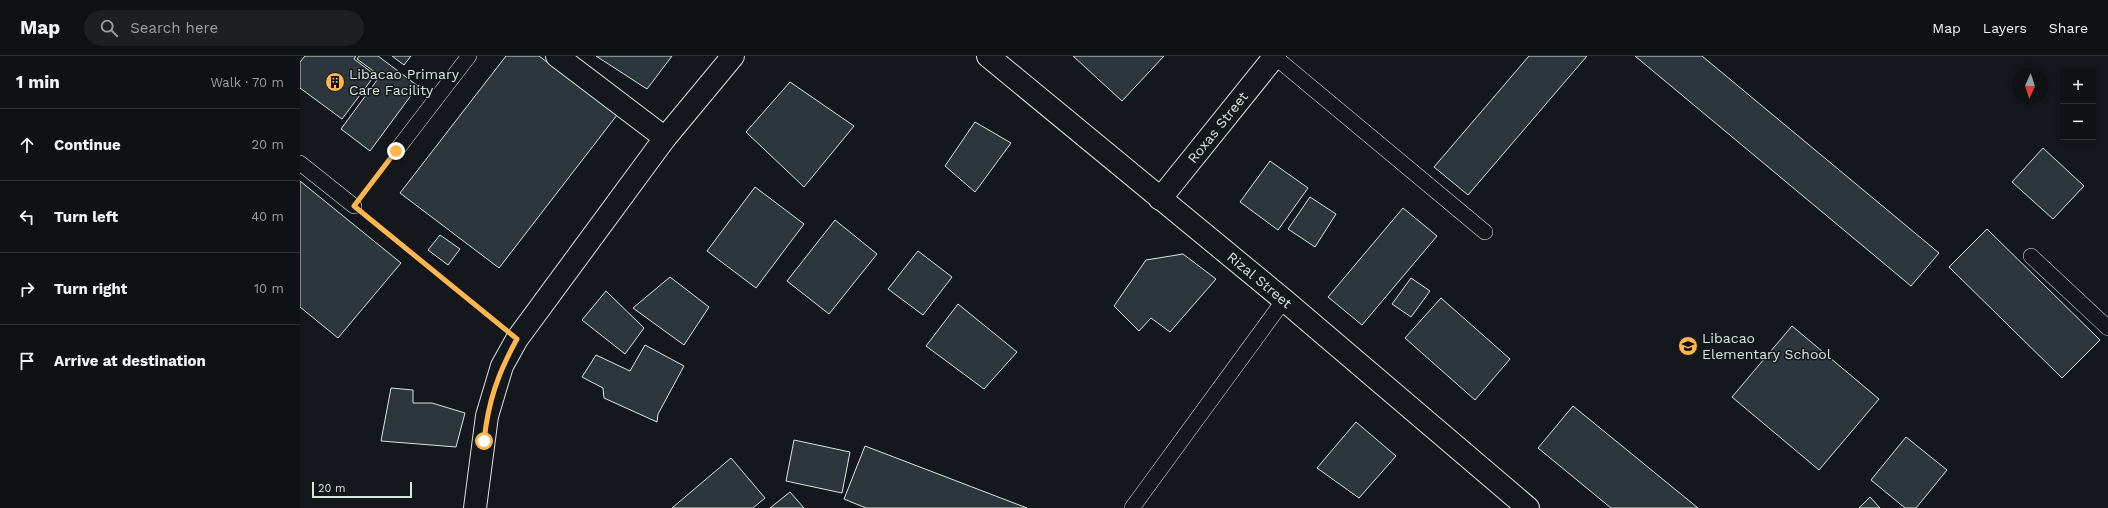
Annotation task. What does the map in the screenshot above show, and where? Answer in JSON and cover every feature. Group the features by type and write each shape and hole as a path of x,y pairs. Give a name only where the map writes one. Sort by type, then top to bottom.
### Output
{"street":[{"path":"557,56 665,138"},
{"path":"475,508 487,416 502,366 517,339 665,138 733,56"},
{"name":"Rizal Street","path":"988,56 1284,300 1528,508"},
{"name":"Roxas Street","path":"1160,199 1275,56"}],"lane":[{"path":"396,151 469,56"},
{"path":"1275,56 1485,232"},
{"path":"300,163 354,206"},
{"path":"2031,256 2108,328"},
{"path":"1132,508 1284,300"}],"path":[{"path":"396,151 354,206 517,339"}],"building":[{"name":"Libacao Primary Care Facility","path":"305,56 356,56 354,59 375,75 342,119 300,88 300,62"},
{"path":"359,56 378,56 418,86 370,151 341,129 380,76 357,59"},
{"path":"392,56 411,56 404,65"},
{"path":"506,56 539,56 617,115 499,268 400,193"},
{"path":"596,56 672,56 647,89"},
{"path":"1073,56 1164,56 1122,101"},
{"path":"1529,56 1587,56 1468,195 1434,167"},
{"path":"1635,56 1702,56 1939,253 1911,286"},
{"path":"790,82 854,126 804,187 746,132"},
{"path":"975,122 1011,143 975,192 945,166"},
{"path":"2043,148 2084,186 2053,219 2012,182"},
{"path":"1270,161 1308,188 1278,230 1240,202"},
{"path":"300,181 401,263 338,338 300,307"},
{"path":"755,187 804,224 756,288 707,251"},
{"path":"1310,197 1336,214 1315,247 1288,229"},
{"path":"1403,208 1437,236 1362,325 1328,297"},
{"path":"835,220 877,254 829,314 787,281"},
{"path":"1987,229 2100,340 2062,378 1949,267"},
{"path":"440,235 460,249 448,265 428,250"},
{"path":"918,251 952,277 923,315 888,289"},
{"path":"1183,254 1216,279 1170,332 1151,318 1139,331 1114,306 1146,260"},
{"path":"670,277 709,307 684,345 633,308"},
{"path":"1411,278 1430,291 1411,317 1392,304"},
{"path":"606,291 644,328 625,354 582,320"},
{"path":"1441,298 1510,359 1475,400 1405,338"},
{"path":"958,304 1017,352 984,389 926,346"},
{"path":"1792,326 1879,399 1819,470 1732,397"},
{"path":"645,345 684,366 658,414 657,422 604,398 603,388 582,377 596,355 630,371"},
{"path":"391,388 413,390 413,403 432,403 465,413 456,447 381,441"},
{"path":"1573,406 1698,508 1611,508 1538,448"},
{"path":"1356,422 1396,456 1359,498 1317,468"},
{"path":"1906,437 1947,470 1916,508 1905,508 1871,480"},
{"path":"794,440 850,452 842,493 786,481"},
{"path":"865,446 1027,508 866,508 844,499"},
{"path":"731,458 765,498 753,508 672,508"},
{"path":"790,492 804,508 770,508"},
{"path":"1870,497 1880,508 1859,508"}],"place":[{"name":"Libacao Primary Care Facility","path":"335,82"},
{"name":"Libacao Elementary School","path":"1688,346"}],"route":[{"path":"396,151 354,206 517,339 502,366 487,416 484,441"}]}
